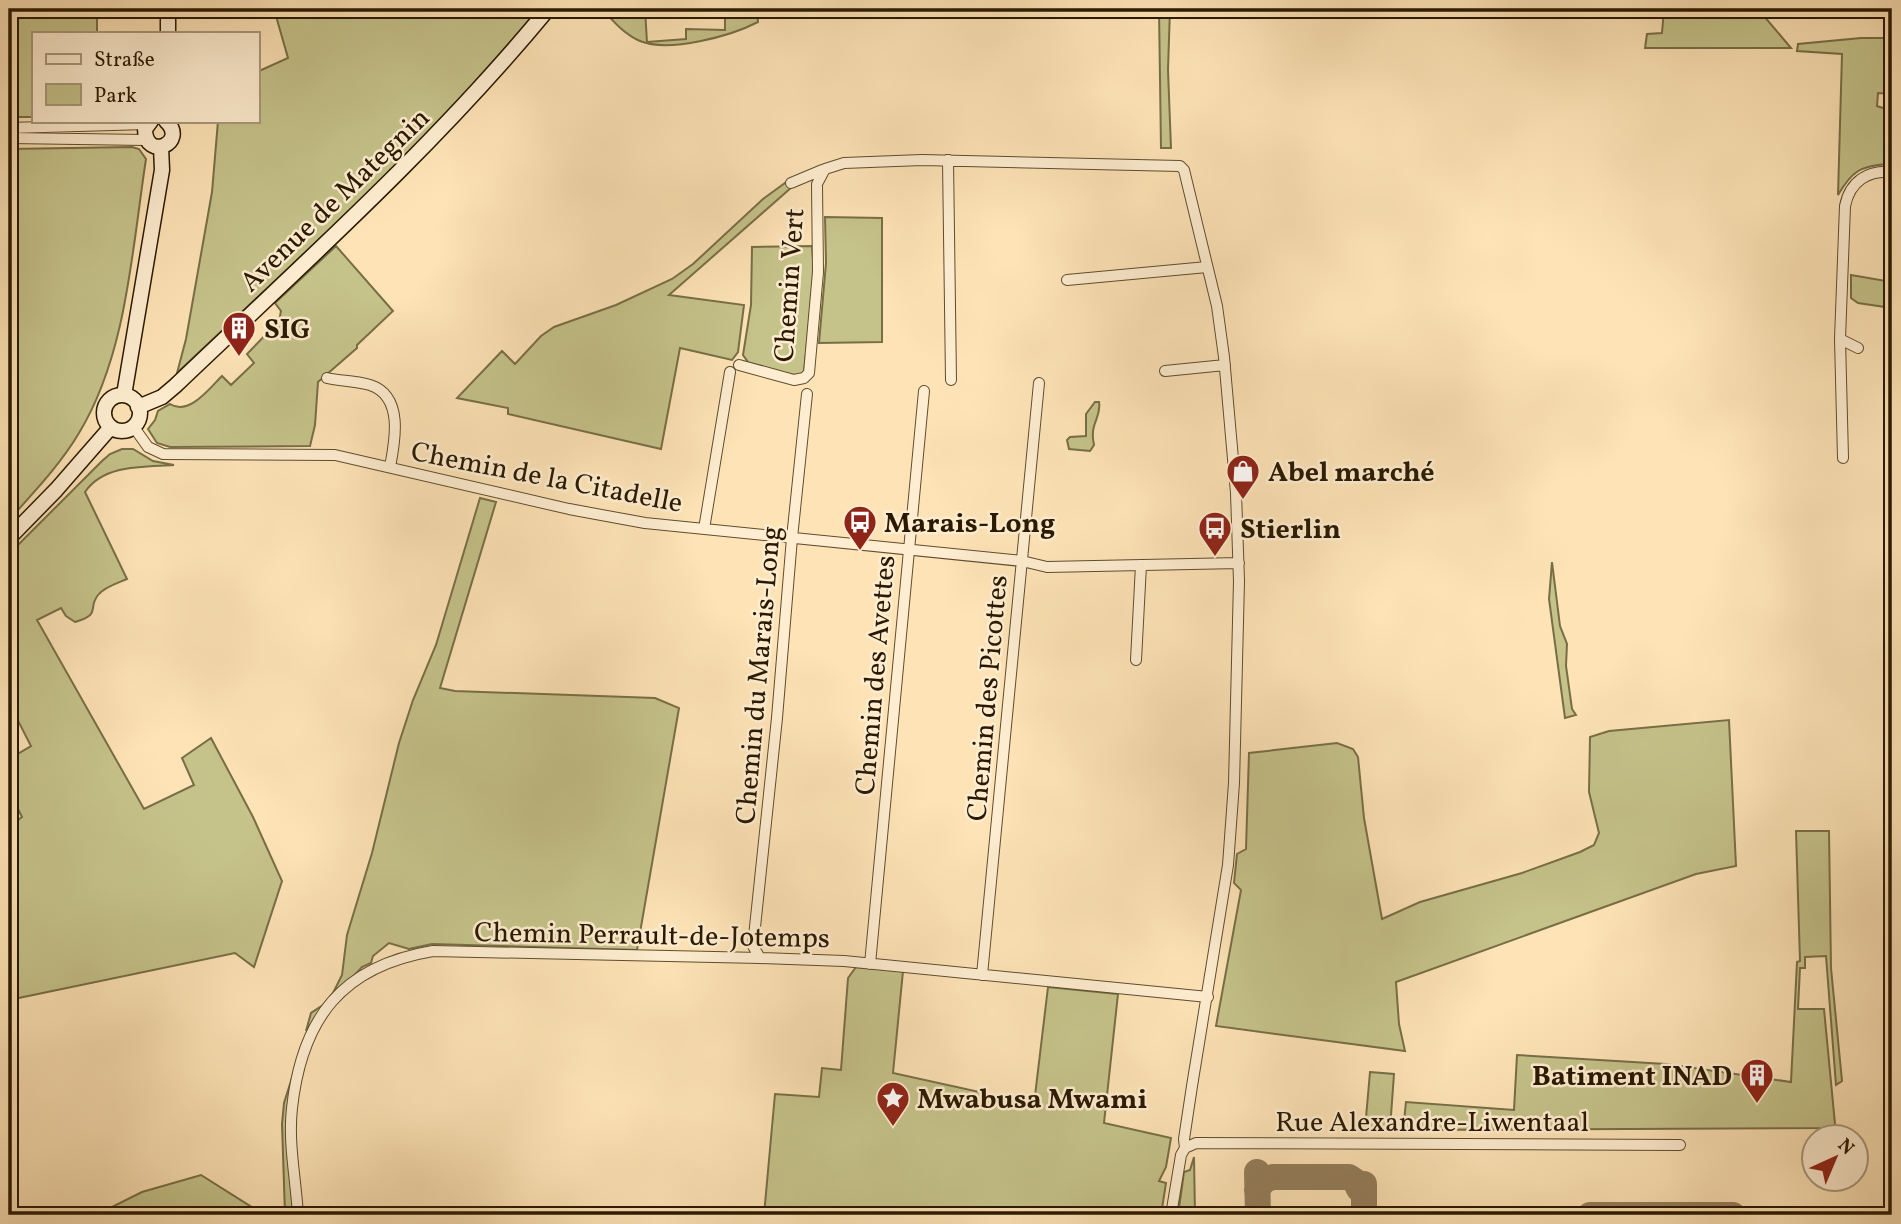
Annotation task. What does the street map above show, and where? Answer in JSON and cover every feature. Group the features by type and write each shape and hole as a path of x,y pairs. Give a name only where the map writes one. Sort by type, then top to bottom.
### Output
{"main road":[{"path":"168,9 168,32"},
{"name":"Avenue de Mategnin","path":"138,407 162,397 175,386 384,188 474,96 548,9"},
{"path":"149,122 145,129 146,140 155,147 161,147 166,145 172,136 172,128 167,122"},
{"path":"124,395 162,170 161,147"},
{"path":"124,395 134,400 138,407 138,419 133,426 122,430 111,427 105,418 106,404 114,397 124,395"},
{"path":"9,538 56,490 111,427"}],"street":[{"path":"9,128 149,122"},
{"path":"9,138 146,140"},
{"path":"948,160 951,380"},
{"name":"Chemin Vert","path":"791,183 844,163 948,160 1180,166 1184,170 1207,267"},
{"name":"Chemin Vert","path":"739,365 794,380 804,378 809,373 818,272 817,184 822,170"},
{"path":"1843,458 1840,339 1847,195 1853,185 1866,176 1892,172"},
{"path":"1067,280 1207,267 1217,306 1225,365 1239,563 1231,839 1184,1139 1185,1148 1181,1155 1171,1215"},
{"path":"1840,339 1858,348"},
{"path":"1165,371 1225,365"},
{"path":"704,529 730,372"},
{"name":"Chemin de la Citadelle","path":"327,378 370,385 382,393 391,404 395,429 390,467"},
{"name":"Chemin des Picottes","path":"982,975 1039,383"},
{"name":"Chemin des Avettes","path":"870,964 924,391"},
{"name":"Chemin du Marais-Long","path":"760,958 753,946 778,716 807,394"},
{"name":"Chemin de la Citadelle","path":"133,426 148,447 163,454 325,455 390,467 603,516 704,529 1022,561 1047,567 1239,563"},
{"path":"1136,660 1141,565"},
{"name":"Chemin Perrault-de-Jotemps","path":"298,1215 292,1109 310,1034 322,1013 347,988 374,968 397,958 433,951 760,958 870,964 1208,997"},
{"name":"Rue Alexandre-Liwentaal","path":"1185,1148 1196,1143 1680,1145"}],"green space":[{"path":"9,9 97,9 97,32 32,32 32,117 9,117"},
{"path":"274,9 539,9 437,125 177,373 186,339 212,192 218,122 259,122 259,71 288,58"},
{"path":"602,9 645,9 647,42 686,39 686,29 725,30 725,9 757,9 758,22 732,33 700,41 652,44 629,35"},
{"path":"1159,9 1170,9 1168,70 1171,148 1161,148"},
{"path":"1664,9 1758,9 1791,48 1645,48 1647,34 1662,33"},
{"path":"1892,38 1892,94 1878,93 1877,106 1889,110 1892,114 1888,164 1870,166 1858,171 1838,195 1842,54 1797,51 1798,44"},
{"path":"9,149 139,149 146,159 125,300 108,370 95,402 72,445 9,520"},
{"path":"789,180 792,187 669,295 744,305 738,352 732,360 680,348 661,449 508,414 508,408 457,398 502,351 515,364 541,336 554,327 616,305 672,279 693,264 763,199"},
{"path":"825,217 882,218 882,342 819,343 826,263"},
{"path":"336,246 393,311 357,348 318,382 315,425 310,446 170,447 157,443 148,429 158,411 170,404 184,407 191,404 222,376 231,385 254,363 247,354 279,321 281,311 275,303"},
{"path":"812,246 814,274 804,372 796,377 750,365 743,355 751,305 752,247"},
{"path":"1851,275 1892,282 1892,308 1858,303 1851,298"},
{"path":"1095,402 1099,402 1099,412 1093,431 1094,445 1090,451 1069,449 1067,440 1070,437 1086,436 1086,414"},
{"path":"122,449 133,449 153,461 174,465 138,467 114,472 103,476 85,492 127,579 101,592 95,600 91,614 83,619 75,622 66,616 61,608 37,620 144,809 194,785 182,758 211,738 253,817 282,881 254,967 235,953 9,1000 9,827 22,817 9,791 9,759 31,746 9,703 9,554 102,461"},
{"path":"480,498 496,502 440,688 455,691 655,698 679,708 637,950 432,944 409,949 389,943 373,956 371,963 362,967 318,1014 306,1031 311,1013 323,1005 333,993 342,975 347,935 372,853 399,743 436,645"},
{"path":"1552,562 1560,626 1567,644 1566,666 1572,709 1576,715 1565,718 1549,599"},
{"path":"1729,720 1736,866 1696,874 1396,982 1399,1024 1405,1051 1216,1026 1241,890 1234,883 1237,854 1246,849 1249,753 1337,743 1353,749 1358,757 1364,818 1382,919 1420,902 1522,873 1594,845 1599,833 1589,792 1590,737 1609,731"},
{"path":"1796,831 1829,831 1831,968 1842,1081 1836,1085 1826,956 1805,957 1805,968 1800,968 1798,1009 1824,1009 1835,1122 1800,1122 1800,1128 1403,1130 1406,1102 1514,1110 1517,1055 1666,1064 1791,1082 1797,962 1800,961"},
{"path":"856,967 903,971 893,1073 1034,1104 1048,987 1118,994 1104,1123 1171,1138 1166,1167 1159,1181 1166,1183 1161,1215 764,1215 775,1094 819,1097 822,1068 841,1070 848,978"},
{"path":"298,1059 288,1143 293,1215 268,1215 285,1214 282,1124 284,1103"},
{"path":"1370,1072 1394,1074 1390,1129 1365,1129"},
{"path":"1194,1157 1195,1215 1178,1215 1184,1172 1190,1170"},
{"path":"201,1175 268,1215 80,1215 106,1210 142,1192"}],"taxiway":[{"path":"1257,1172 1258,1215"},
{"path":"1257,1190 1264,1180 1273,1177 1349,1177 1359,1189"},
{"path":"1364,1184 1364,1215"},
{"path":"1590,1215 1733,1215"}],"place":[{"name":"SIG","path":"239,358"},
{"name":"Abel marché","path":"1243,501"},
{"name":"Marais-Long","path":"860,552"},
{"name":"Stierlin","path":"1215,558"},
{"name":"Batiment INAD","path":"1757,1105"},
{"name":"Mwabusa Mwami","path":"893,1128"}]}
